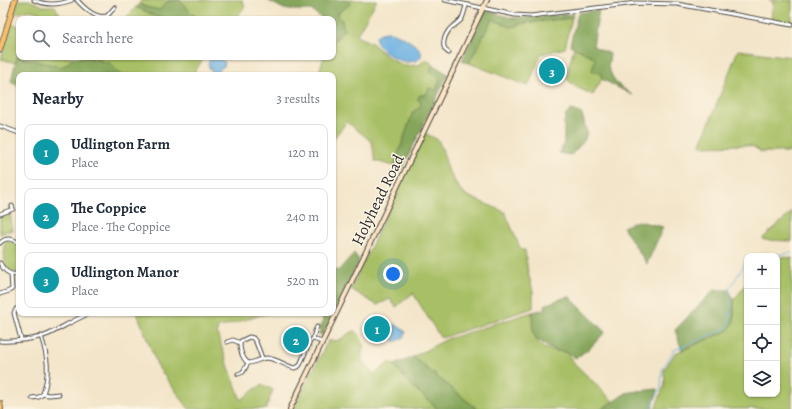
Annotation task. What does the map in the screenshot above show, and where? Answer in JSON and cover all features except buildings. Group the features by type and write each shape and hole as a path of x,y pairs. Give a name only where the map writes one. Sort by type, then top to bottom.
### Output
{"main road":[{"path":"0,50 15,0"},
{"name":"Holyhead Road","path":"336,313 487,0"},
{"name":"Holyhead Road","path":"290,409 335,316"},
{"path":"0,403 1,409"}],"street":[{"path":"34,0 52,4 60,4 72,0"},
{"path":"77,0 90,12 97,16"},
{"path":"445,0 514,15 531,16 636,2 678,4 792,25"},
{"path":"444,55 448,52 444,44 447,33 462,18 466,5"},
{"path":"107,16 115,7"},
{"path":"0,126 16,132"},
{"path":"0,214 13,209 12,206"},
{"path":"0,243 9,239 16,241"},
{"path":"0,264 11,274 16,275"},
{"path":"0,294 12,289 11,274"},
{"path":"16,309 14,313 21,339"},
{"path":"0,342 31,339 48,334 82,316"},
{"path":"238,374 243,372 248,363 262,358 271,359 291,367 299,366 317,328"},
{"path":"41,336 48,364 43,394"},
{"path":"240,343 249,337 253,338 262,358"},
{"path":"313,339 322,342"},
{"path":"227,342 231,340 240,343"},
{"path":"240,343 239,346 242,354 248,363"},
{"path":"32,398 39,397 43,394 59,394"}],"green space":[{"path":"18,0 29,0 43,6 55,6 60,16 40,16 41,13 30,10 14,14"},
{"path":"142,0 242,0 245,7 237,16 185,16 145,7 139,4"},
{"path":"179,0 195,16 156,16 136,7 139,4 145,7 160,10 168,2"},
{"path":"267,0 351,0 350,4 338,13 338,18 342,20 344,30 336,39 336,16 319,16 311,10 284,9"},
{"path":"351,0 377,0 356,36 372,43 394,61 406,66 419,65 426,59 433,65 430,71 441,79 436,90 426,95 420,95 418,99 421,103 420,107 413,112 394,166 375,161 372,142 347,122 336,135 336,72 319,72 323,60 336,60 336,28 338,13 350,4"},
{"path":"769,0 792,0 792,23 771,20 773,1"},
{"path":"136,7 156,16 128,16"},
{"path":"599,10 593,46 610,54 608,67 615,82 632,95 602,79 601,74 592,71 595,58 570,45 578,13"},
{"path":"488,11 512,18 573,14 572,18 525,23 511,27 492,19 469,63 462,60 485,12"},
{"path":"572,18 565,48 541,54 528,86 469,63 492,19 511,27 525,23"},
{"path":"11,24 16,25 16,63 1,59"},
{"path":"574,47 595,58 602,79 593,95 574,86 566,78"},
{"path":"738,50 792,57 792,152 761,152 754,147 747,145 700,146"},
{"path":"16,60 30,60 62,67 72,60 96,60 110,63 119,72 16,72 16,85 11,81"},
{"path":"31,60 72,60 62,67"},
{"path":"96,60 203,60 194,72 119,72 110,63"},
{"path":"433,65 448,74 402,169 394,166 413,112 420,107 421,103 418,99 420,95 426,95 429,88 436,90 440,79 430,71"},
{"path":"571,110 582,114 587,133 584,141 571,155 559,153 564,143 564,123 566,115"},
{"path":"425,133 438,140 449,172 463,194 505,212 521,250 525,250 528,273 533,291 533,308 441,338 413,293 396,307 390,299 377,305 351,289"},
{"path":"792,212 792,241 764,240 763,238"},
{"path":"10,214 13,231 10,229 9,232 8,230 0,234 0,216"},
{"path":"638,221 663,227 647,264 623,227"},
{"path":"7,240 12,240 16,242 16,272 9,270 4,261 3,255"},
{"path":"354,253 359,260 336,308 336,270 338,271"},
{"path":"780,257 792,258 792,409 655,409 665,385 664,370 675,353 728,331 734,321 734,300 744,287 744,397 780,397"},
{"path":"714,290 729,290 734,300 734,321 728,331 682,350 675,330"},
{"path":"569,296 605,332 591,347 576,358 566,352 557,351 536,339 533,332 532,312 546,309 544,305"},
{"path":"532,312 536,339 543,348 566,352 575,364 613,401 602,409 477,409 413,357 449,338"},
{"path":"138,316 258,316 221,327 220,326 217,330 219,340 241,400 255,389 263,385 273,390 266,408 267,409 189,409 158,367"},
{"path":"322,316 332,316 322,335 319,334 323,320"},
{"path":"355,331 358,333 364,344 362,359 367,367 375,374 390,362 411,385 438,409 293,409 328,341 340,339"},
{"path":"413,357 477,409 438,409 411,385 394,365"},
{"path":"658,389 652,409 602,409 626,393"}],"water":[{"path":"381,33 393,33 406,39 420,49 420,58 415,61 405,62 387,54 379,45 376,38 376,36"},
{"path":"209,60 222,60 225,62 224,66 216,72 212,72 208,64"},
{"path":"395,324 406,332 404,337 395,342 387,331"}],"waterway":[{"path":"780,255 792,253"},
{"path":"650,409 661,388 662,370 674,350 727,328 731,314 729,290 744,265"}],"place":[{"name":"Udlington Manor","path":"552,71"},
{"name":"Udlington Farm","path":"377,329"},
{"name":"The Coppice","path":"296,340"}]}
